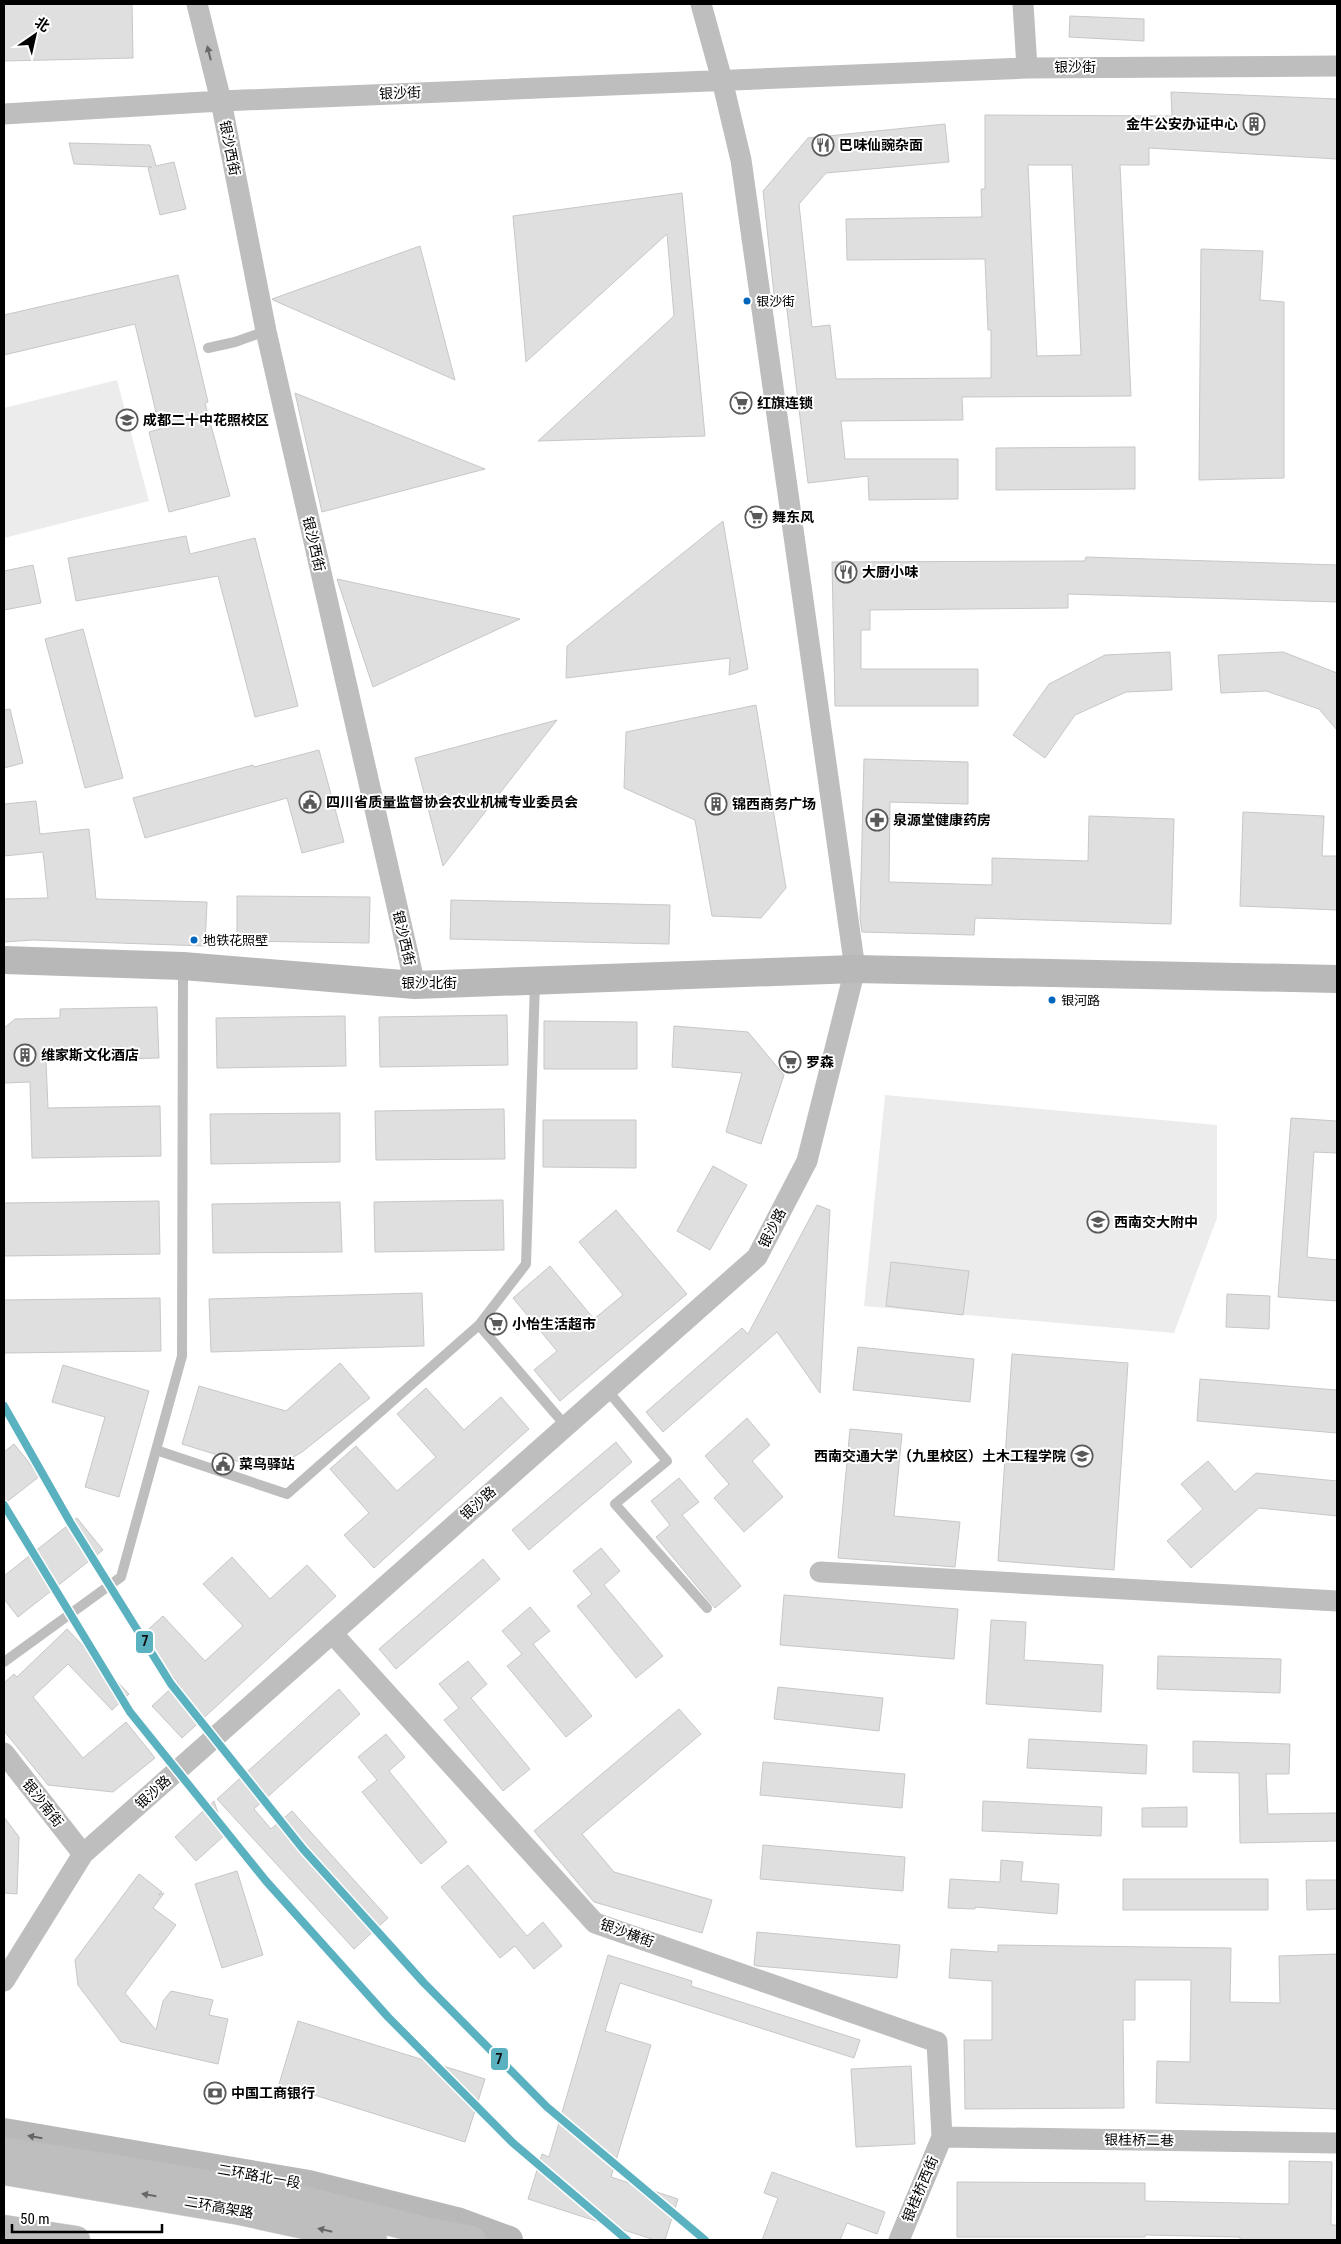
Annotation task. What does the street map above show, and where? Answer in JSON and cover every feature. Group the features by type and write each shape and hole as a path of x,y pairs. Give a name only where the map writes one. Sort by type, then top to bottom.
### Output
{"highway":[{"path":"4,2151 296,2198 430,2232 472,2240"},
{"name":"二环高架路","path":"4,2171 240,2210 373,2240"},
{"path":"4,2229 76,2240"}],"street":[{"name":"银沙西街","path":"197,4 221,100 266,331 415,985"},
{"path":"701,4 741,160 855,969 1337,979"},
{"path":"1023,4 1027,68"},
{"name":"银沙街","path":"4,114 221,100 1027,68 1337,66"},
{"name":"银沙北街","path":"4,960 183,966 415,985 855,969"},
{"name":"银沙路","path":"4,1981 82,1854 757,1257 807,1161 855,969"},
{"path":"820,1572 1337,1601"},
{"name":"银沙横街","path":"332,1633 595,1923 937,2042 942,2137"},
{"name":"银沙南街","path":"4,1753 82,1854"},
{"name":"二环路北一段","path":"4,2132 309,2184 457,2221 509,2240"},
{"name":"银桂桥二巷","path":"942,2137 1337,2143"},
{"name":"银桂桥西街","path":"899,2240 942,2137"}],"lane":[{"path":"208,348 235,342 266,331"},
{"path":"4,1662 121,1577 182,1356 183,966"},
{"path":"156,1450 287,1494 479,1325 526,1264 535,981"},
{"path":"479,1325 565,1425"},
{"path":"606,1390 667,1461 615,1504 707,1608"}],"shaded area":[{"path":"117,380 149,501 4,538 4,408"},
{"name":"西南交大附中","path":"885,1095 1217,1125 1217,1218 1174,1333 864,1306"}],"building":[{"path":"4,4 132,4 133,58 4,61"},
{"path":"1070,16 1144,19 1144,41 1069,37"},
{"path":"1171,92 1337,99 1337,159 1149,148 1149,165 1120,165 1131,396 962,397 963,420 841,421 845,459 958,459 958,499 869,500 868,476 808,483 786,302 775,303 763,191 808,138 945,124 949,162 826,173 799,204 812,327 830,325 836,379 991,378 991,330 988,330 985,259 847,260 846,219 982,217 981,189 985,189 985,115 1172,116","holes":["1028,165 1072,165 1081,355 1037,356"]},
{"path":"69,143 150,145 156,166 174,162 186,209 160,215 148,168 152,167 74,164"},
{"path":"682,193 705,436 538,441 674,316 667,234 526,362 513,216"},
{"path":"420,246 455,380 272,299"},
{"path":"1201,249 1263,251 1260,300 1284,302 1284,478 1199,480"},
{"path":"178,275 208,402 205,403 230,496 169,512 149,432 160,429 135,324 4,355 4,315"},
{"path":"295,393 485,469 322,512"},
{"path":"1135,447 1135,489 996,490 996,448"},
{"path":"723,521 748,669 729,675 730,658 566,678 567,646"},
{"path":"186,536 190,554 255,538 298,706 255,717 218,576 76,601 68,558"},
{"path":"1086,557 1337,565 1337,602 1068,594 1068,608 870,610 870,630 861,630 861,669 978,669 978,706 835,706 832,562 1085,561"},
{"path":"33,565 41,603 4,610 4,571"},
{"path":"337,579 520,619 373,687"},
{"path":"83,629 123,778 85,788 45,639"},
{"path":"1170,652 1172,690 1126,692 1075,715 1045,758 1013,735 1049,684 1105,655"},
{"path":"1283,652 1337,673 1337,730 1319,709 1266,691 1221,693 1218,655"},
{"name":"锦西商务广场","path":"756,705 786,888 761,918 712,916 695,820 624,788 626,732"},
{"path":"10,709 23,763 4,768 4,710"},
{"path":"557,720 443,866 415,758"},
{"path":"319,750 344,842 302,853 287,798 145,838 133,798 253,765 254,767"},
{"path":"864,759 968,762 968,804 890,802 889,882 992,885 992,858 1088,861 1089,816 1174,819 1171,924 975,918 974,935 862,932 860,918"},
{"path":"36,801 40,834 89,829 96,899 207,902 205,946 33,940 4,942 4,899 48,898 43,852 4,856 4,804"},
{"path":"1243,812 1324,816 1322,856 1337,856 1337,910 1240,906"},
{"path":"237,896 370,897 369,943 237,941"},
{"path":"451,900 670,905 669,944 450,939"},
{"path":"157,1007 159,1058 46,1061 48,1108 160,1106 161,1156 32,1158 30,1082 4,1083 4,1028 15,1019 60,1018 60,1009"},
{"path":"507,1015 508,1065 380,1067 379,1017"},
{"path":"345,1016 346,1066 217,1068 216,1018"},
{"path":"544,1021 637,1022 637,1069 544,1069"},
{"path":"674,1026 748,1032 784,1075 761,1144 726,1132 742,1073 672,1067"},
{"path":"504,1109 505,1159 376,1160 375,1111"},
{"path":"340,1113 340,1162 211,1164 210,1114"},
{"path":"1291,1118 1337,1121 1337,1153 1314,1152 1307,1257 1337,1260 1337,1301 1278,1297"},
{"path":"543,1120 636,1120 636,1168 543,1167"},
{"path":"713,1166 747,1185 710,1250 677,1231"},
{"path":"503,1200 504,1250 375,1252 374,1202"},
{"path":"159,1201 160,1254 4,1256 4,1203"},
{"path":"340,1202 342,1252 213,1253 212,1204"},
{"path":"817,1205 830,1210 820,1393 777,1332 663,1432 646,1412 742,1328 748,1334"},
{"path":"616,1210 687,1294 560,1401 534,1370 557,1351 513,1298 550,1266 594,1319 623,1295 579,1242"},
{"path":"891,1262 969,1271 963,1315 886,1306"},
{"path":"422,1293 424,1346 211,1352 209,1299"},
{"path":"1227,1294 1270,1296 1269,1329 1226,1327"},
{"path":"160,1298 161,1351 4,1353 4,1300"},
{"path":"858,1347 974,1359 970,1402 853,1390"},
{"path":"1012,1354 1128,1363 1114,1570 998,1561"},
{"path":"340,1363 370,1398 302,1452 269,1471 182,1444 199,1386 286,1411"},
{"path":"63,1365 149,1391 119,1497 85,1487 105,1417 52,1402"},
{"path":"1200,1379 1337,1390 1337,1433 1197,1421"},
{"path":"426,1388 464,1430 501,1397 529,1429 374,1568 344,1535 369,1513 330,1469 356,1446 397,1491 436,1457 397,1414"},
{"path":"747,1418 770,1445 752,1461 783,1497 744,1532 714,1498 729,1484 705,1456"},
{"path":"850,1429 902,1434 894,1516 960,1522 955,1567 838,1558"},
{"path":"616,1442 632,1462 529,1550 512,1530"},
{"path":"14,1444 40,1476 4,1504 4,1452"},
{"path":"1208,1461 1235,1492 1256,1473 1337,1481 1337,1516 1259,1508 1191,1568 1167,1541 1203,1509 1181,1484"},
{"path":"679,1478 699,1502 682,1515 741,1586 715,1608 656,1537 670,1525 651,1501"},
{"path":"77,1518 103,1550 18,1617 4,1599 4,1576"},
{"path":"601,1548 620,1571 604,1585 663,1656 636,1678 577,1606 592,1594 573,1571"},
{"path":"232,1557 270,1599 307,1565 336,1596 182,1738 152,1706 178,1682 138,1639 163,1616 205,1661 243,1626 203,1584"},
{"path":"483,1559 500,1579 396,1669 379,1649"},
{"path":"784,1595 958,1609 954,1659 780,1645"},
{"path":"530,1607 550,1631 533,1644 592,1716 566,1737 507,1666 522,1654 502,1631"},
{"path":"991,1620 1026,1622 1024,1660 1103,1665 1101,1712 986,1704"},
{"path":"67,1629 129,1694 112,1710 68,1664 33,1697 83,1758 126,1722 155,1758 113,1792 48,1785 4,1731 4,1683 14,1674 17,1677"},
{"path":"1158,1656 1281,1659 1280,1693 1157,1689"},
{"path":"468,1661 487,1684 471,1698 530,1769 503,1791 444,1720 459,1708 439,1684"},
{"path":"778,1687 883,1698 879,1731 774,1719"},
{"path":"339,1689 360,1714 254,1809 271,1829 292,1811 388,1918 354,1949 217,1799"},
{"path":"679,1709 701,1734 582,1834 614,1872 712,1900 702,1933 594,1902 534,1831"},
{"path":"386,1734 405,1757 389,1771 447,1842 421,1864 362,1792 377,1780 358,1757"},
{"path":"1029,1739 1147,1745 1146,1774 1027,1768"},
{"path":"1193,1741 1290,1744 1289,1774 1266,1774 1268,1814 1337,1813 1337,1841 1240,1843 1239,1773 1193,1772"},
{"path":"763,1762 905,1774 902,1808 760,1795"},
{"path":"214,1801 225,1835 196,1861 175,1837"},
{"path":"983,1801 1102,1807 1101,1836 982,1831"},
{"path":"1187,1807 1187,1827 1142,1827 1142,1808"},
{"path":"4,1817 19,1837 17,1894 4,1893"},
{"path":"763,1845 905,1857 903,1891 760,1879"},
{"path":"1001,1860 1023,1862 1021,1881 1059,1884 1057,1914 975,1907 975,1909 948,1908 950,1879 1000,1882"},
{"path":"468,1865 527,1936 543,1922 562,1946 534,1969 515,1946 500,1958 441,1887"},
{"path":"237,1871 263,1955 222,1968 195,1884"},
{"path":"139,1874 162,1892 158,1895 164,1893 153,1908 176,1925 125,1993 156,2030 163,2001 171,1991 213,2000 209,2015 228,2019 218,2064 121,2042 78,1985 75,1960"},
{"path":"1123,1879 1268,1879 1268,1910 1123,1910"},
{"path":"1306,1880 1337,1880 1337,1909 1307,1910"},
{"path":"757,1932 900,1945 897,1978 757,1966 754,1965"},
{"path":"998,1945 1231,1948 1230,2002 1280,2003 1279,1956 1337,1954 1337,2109 1156,2103 1157,2061 1190,2062 1191,1980 1135,1980 1135,2020 1123,2020 1124,2108 965,2109 964,2040 992,2040 992,1981 949,1978 951,1949 998,1952"},
{"path":"608,1955 692,1981 691,1986 860,2040 854,2058 620,1983 605,2031 651,2045 611,2177 678,2199 665,2240 655,2240 528,2199 542,2154 549,2157"},
{"path":"298,2021 485,2079 465,2142 279,2084"},
{"path":"911,2066 915,2144 856,2147 851,2069"},
{"path":"1289,2161 1332,2162 1331,2225 1337,2225 1337,2240 1240,2240 1240,2237 1145,2235 1145,2237 957,2237 957,2182 1145,2183 1145,2201 1289,2204"},
{"path":"772,2172 885,2212 877,2234 847,2223 840,2240 762,2240 778,2198 764,2193"}],"transit line":[{"name":"7","path":"4,1406 70,1522 171,1684 303,1849 424,1983 547,2107 705,2240"},
{"name":"7","path":"4,1505 130,1712 266,1881 388,2017 513,2143 627,2240"}],"place":[{"name":"金牛公安办证中心","path":"1254,124"},
{"name":"巴味仙豌杂面","path":"823,145"},
{"name":"银沙街","path":"747,301"},
{"name":"红旗连锁","path":"741,403"},
{"name":"成都二十中花照校区","path":"127,420"},
{"name":"舞东风","path":"756,517"},
{"name":"大厨小味","path":"846,572"},
{"name":"四川省质量监督协会农业机械专业委员会","path":"310,802"},
{"name":"锦西商务广场","path":"716,804"},
{"name":"泉源堂健康药房","path":"877,820"},
{"name":"地铁花照壁","path":"194,940"},
{"name":"银河路","path":"1052,1000"},
{"name":"维家斯文化酒店","path":"25,1055"},
{"name":"罗森","path":"790,1062"},
{"name":"西南交大附中","path":"1098,1222"},
{"name":"小怡生活超市","path":"496,1324"},
{"name":"西南交通大学（九里校区）土木工程学院","path":"1082,1456"},
{"name":"菜鸟驿站","path":"223,1464"},
{"name":"中国工商银行","path":"215,2093"}]}
